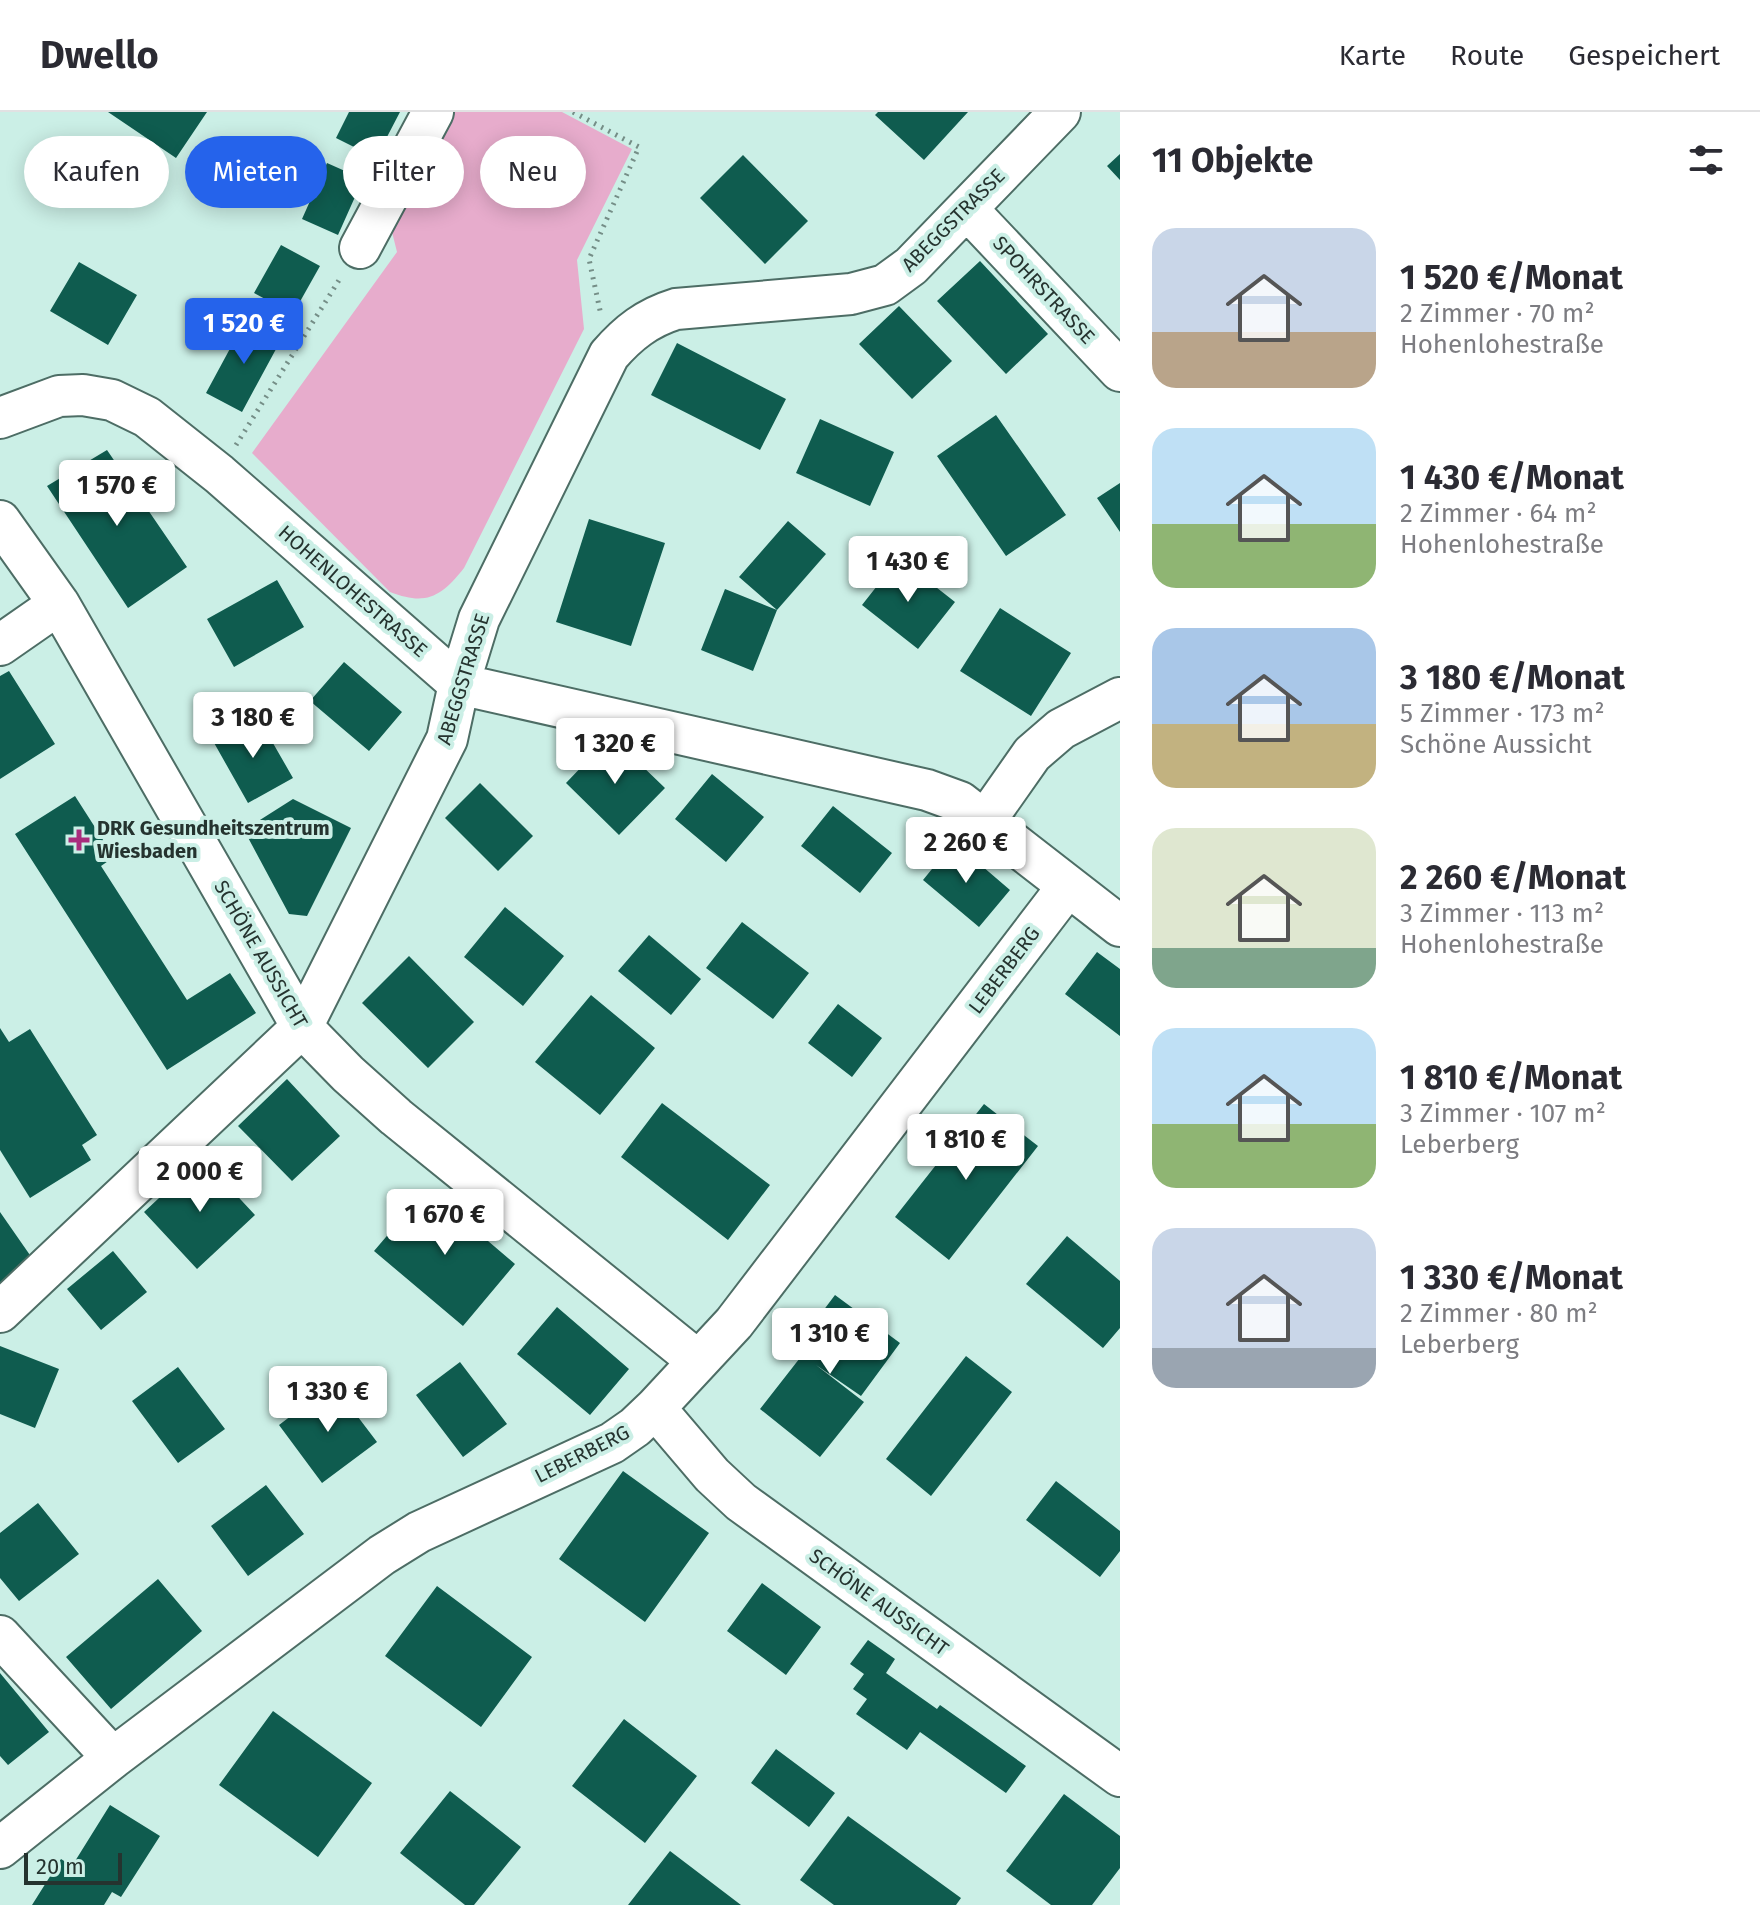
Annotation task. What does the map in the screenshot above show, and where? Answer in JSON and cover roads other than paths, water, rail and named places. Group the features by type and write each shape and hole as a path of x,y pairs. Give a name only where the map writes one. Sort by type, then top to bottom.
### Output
{"street":[{"path":"360,248 433,112"},
{"name":"ABEGGSTRASSE","path":"0,1312 302,1027 447,739 459,684 479,619 609,355 624,337 659,315 676,309 851,294 885,285 911,266 1060,112"},
{"name":"SPOHRSTRASSE","path":"967,209 1120,371"},
{"name":"HOHENLOHESTRASSE","path":"0,418 59,396 83,395 112,400 147,417 219,474 459,684 927,790 960,802 1120,926"},
{"name":"SCHÖNE AUSSICHT","path":"0,521 59,604 302,1027 396,1117 698,1361"},
{"path":"0,645 59,604"},
{"path":"985,821 1032,754 1061,729 1120,698"},
{"name":"LEBERBERG","path":"0,1848 113,1758 382,1555 419,1532 612,1443 635,1427 734,1323 1068,886"},
{"name":"SCHÖNE AUSSICHT","path":"655,1408 712,1475 741,1502 1120,1776"},
{"path":"0,1636 113,1758"}],"place":[{"name":"DRK Gesundheitszentrum Wiesbaden","path":"79,840"}]}
